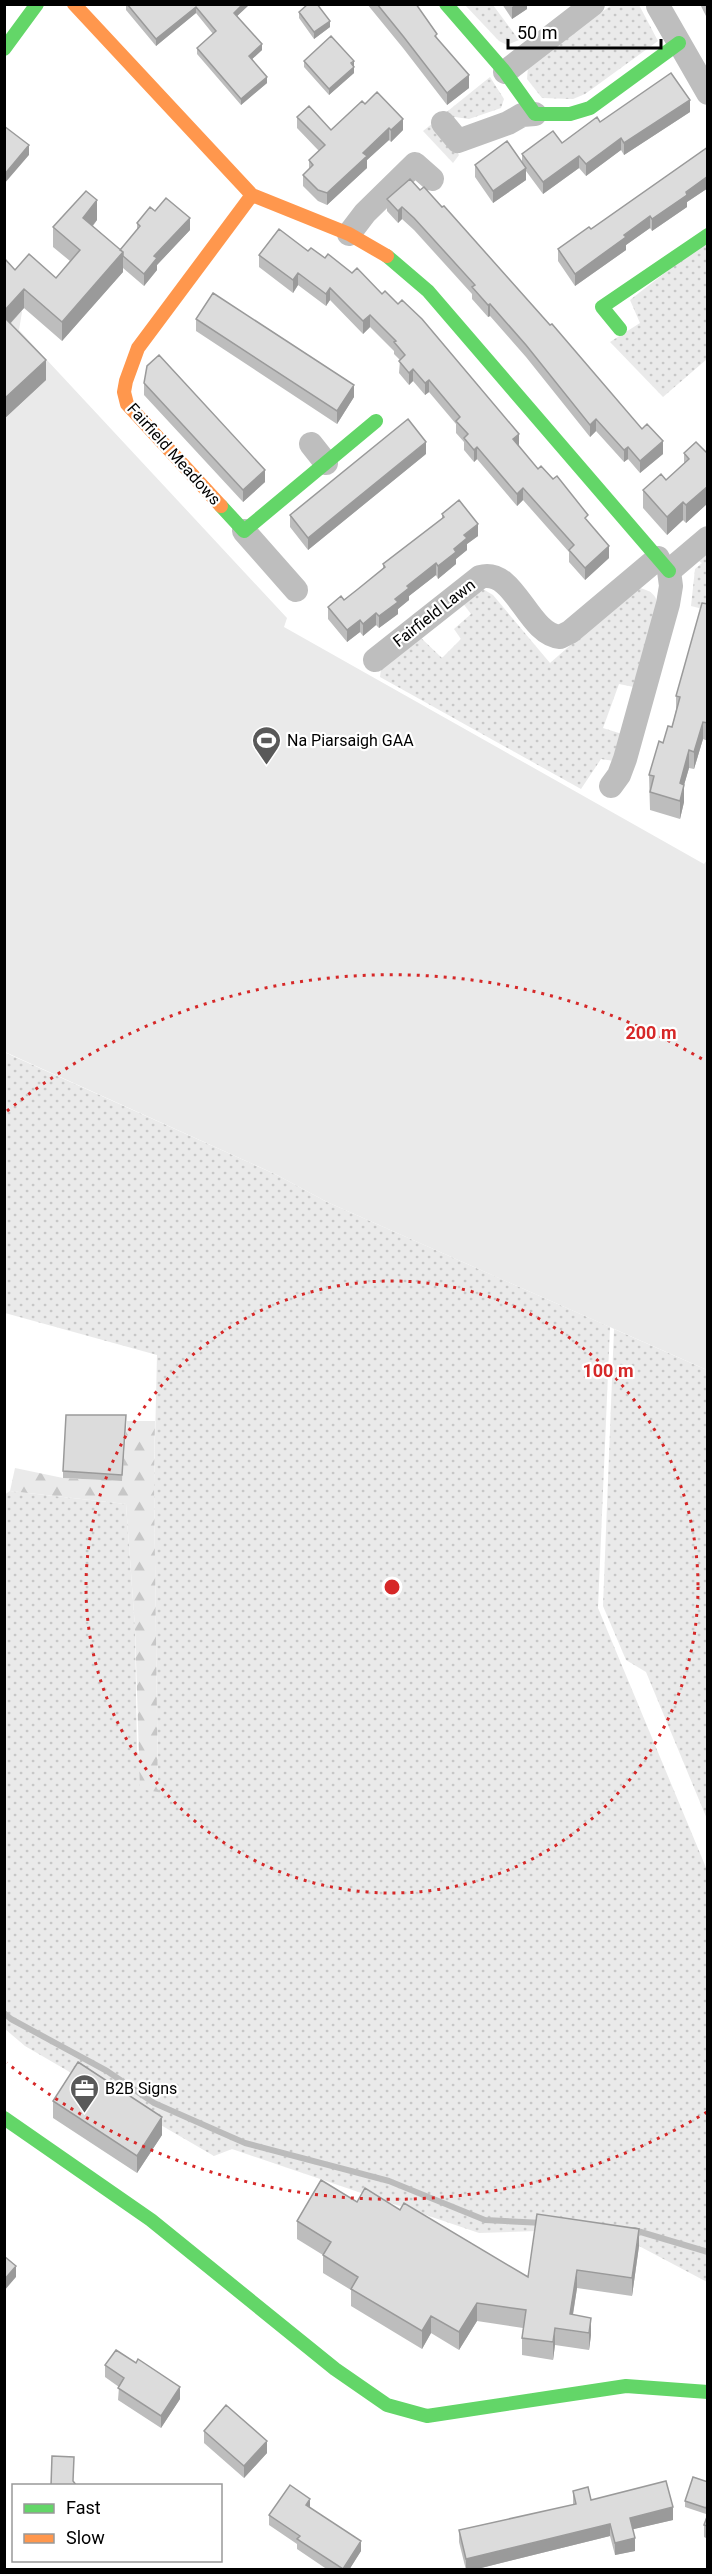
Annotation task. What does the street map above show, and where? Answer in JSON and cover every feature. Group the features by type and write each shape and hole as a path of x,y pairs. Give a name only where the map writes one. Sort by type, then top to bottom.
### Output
{"street":[{"path":"4,49 37,4"},
{"path":"74,4 252,195 349,234 390,258 428,291 663,565 671,586 668,604 620,775 611,786"},
{"path":"446,4 505,72 535,114"},
{"path":"505,72 592,4"},
{"path":"658,6 708,93"},
{"path":"443,123 458,141 508,123 522,115 570,114 590,108 680,43"},
{"path":"349,234 365,213 415,164 432,179"},
{"name":"Fairfield Meadows","path":"243,531 131,408 124,392 131,361 138,348 252,195"},
{"path":"621,328 602,307 708,235"},
{"path":"297,590 243,531 376,421"},
{"path":"311,444 326,463"},
{"name":"Fairfield Lawn","path":"375,660 437,625 480,577 488,575 502,580 545,632 560,637 663,565 708,538"},
{"path":"4,2118 151,2220 335,2369 387,2405 427,2416 626,2386 708,2392"}],"green space":[{"path":"465,5 493,5 519,40 507,45 499,41"},
{"path":"612,5 639,5 658,41 585,94 573,99 542,98 527,79 528,67 535,58"},
{"path":"490,77 504,99 501,108 469,119 455,117 439,126 459,155 453,163 423,131"},
{"path":"707,240 707,359 663,397 610,342 640,323 630,300"},
{"name":"Na Piarsaigh GAA","path":"5,294 22,312 19,330 287,618 284,627 704,864 707,860 707,1370 327,1202 277,1175 5,1052"},
{"path":"707,551 707,610 691,606 695,569 702,563 697,560"},
{"path":"640,588 652,594 658,606 634,687 619,684 603,728 622,734 614,761 601,759 581,789 380,677 381,669 419,636 442,658 461,639 454,629 471,614 462,602 483,589 493,595 550,663 630,593"},
{"path":"4,1052 277,1175 327,1202 610,1327 598,1608 707,1870 707,2282 639,2246 537,2231 479,2233 232,2149 214,2156 25,2046 5,2029 4,1495 10,1491 126,1504 135,1628 137,1751 158,1792 154,1483 157,1355 5,1313"},
{"path":"614,1329 707,1370 707,1819 646,1672 626,1660 603,1606"},
{"path":"127,1421 155,1421 158,1792 140,1789 135,1628 126,1504 10,1491 15,1468 63,1478 122,1481"}],"building":[{"path":"127,4 243,4 234,13 262,44 249,56 267,77 241,99 197,48 216,31 196,7 156,39"},
{"path":"308,4 317,4 330,21 314,32 299,12"},
{"path":"377,4 416,4 437,34 435,36 469,75 447,93"},
{"path":"331,36 354,61 351,63 354,67 329,89 304,61"},
{"path":"671,73 690,100 624,143 621,138 586,164 579,156 543,182 522,154 553,131 562,143 597,117 600,122"},
{"path":"377,92 403,119 391,130 389,128 363,153 367,156 327,193 318,190 303,175 313,165 309,160 325,145 297,117 309,106 331,130 362,101 365,104"},
{"path":"4,126 29,145 4,175"},
{"path":"507,141 526,168 493,191 475,165"},
{"path":"708,147 708,176 686,192 687,195 652,219 650,216 624,235 626,237 575,274 558,249 589,227 591,229"},
{"path":"410,179 420,190 424,187 442,207 444,206 550,325 552,324 642,429 647,424 663,441 640,461 628,447 624,450 596,419 590,425 526,345 472,287 475,285 414,218 402,207 398,211 387,199"},
{"path":"86,191 97,200 83,218 123,252 62,322 24,289 4,311 4,258 15,270 29,254 56,278 80,250 53,227"},
{"path":"166,198 190,218 154,256 157,258 144,274 123,256 120,250 140,226 137,223 150,207 155,211"},
{"path":"279,229 308,251 311,248 325,258 328,254 352,273 357,268 382,294 385,291 398,304 402,300 422,319 519,434 513,439 538,469 541,466 553,479 557,476 588,515 585,518 609,546 585,568 569,550 574,545 523,488 517,494 477,447 474,450 464,438 468,434 456,421 460,417 429,380 425,383 413,369 409,373 399,361 405,355 394,342 396,341 370,315 363,321 330,288 326,294 298,273 293,280 259,255"},
{"path":"213,293 354,385 337,411 196,319"},
{"path":"4,317 46,360 4,399"},
{"path":"159,355 265,470 243,490 144,383 147,366"},
{"path":"408,419 426,442 308,538 290,515"},
{"path":"696,442 708,454 708,486 686,505 683,502 667,517 643,490 661,474 666,480 689,459 684,453"},
{"path":"459,500 478,524 464,535 467,538 454,549 456,552 438,566 436,563 407,586 409,588 395,599 398,602 379,616 376,613 363,624 360,620 347,630 328,607 341,596 344,600 385,567 383,564 444,517 442,514"},
{"path":"702,603 708,604 708,723 703,722 694,752 689,750 680,783 684,785 680,801 650,792 654,776 649,775 659,741 663,743 668,726 672,727 680,697 676,696"},
{"path":"66,1415 126,1415 122,1475 63,1471"},
{"path":"78,2062 162,2117 137,2156 53,2101"},
{"path":"321,2180 357,2202 365,2188 400,2210 404,2203 528,2277 537,2214 639,2229 632,2278 577,2270 570,2314 591,2318 589,2333 555,2328 553,2342 522,2338 526,2310 477,2303 459,2332 431,2316 422,2331 351,2289 358,2277 323,2255 331,2242 297,2221"},
{"path":"4,2256 16,2266 4,2280"},
{"path":"116,2350 136,2363 138,2359 180,2387 161,2416 118,2388 124,2378 105,2365"},
{"path":"226,2405 267,2441 244,2466 204,2431"},
{"path":"52,2456 74,2457 73,2481 75,2484 51,2484"},
{"path":"693,2477 708,2482 706,2508 685,2501"},
{"path":"666,2481 673,2507 630,2518 635,2538 615,2543 610,2524 466,2559 459,2530 576,2504 573,2491 588,2487 591,2500"},
{"path":"290,2485 310,2499 306,2505 361,2541 343,2569 297,2539 300,2536 269,2515"},
{"path":"708,2514 708,2526 704,2525"}],"waterway":[{"path":"4,2013 107,2071 154,2103 245,2143 389,2181 485,2220 543,2223"},
{"path":"634,2230 708,2252"}],"traffic: fast":[{"path":"4,49 37,4"},
{"path":"446,4 505,72 535,114 570,114 590,108 679,43"},
{"path":"620,329 602,307 708,235"},
{"path":"387,256 428,291 669,571"},
{"path":"221,506 244,531 376,421"},
{"path":"4,2118 151,2220 335,2369 387,2405 427,2416 626,2386 708,2392"}],"traffic: slow":[{"path":"74,4 252,195 349,234 387,256"},
{"path":"221,506 127,404 124,392 138,348 252,195"}],"place":[{"name":"Na Piarsaigh GAA","path":"266,766"},
{"name":"B2B Signs","path":"84,2114"}]}
